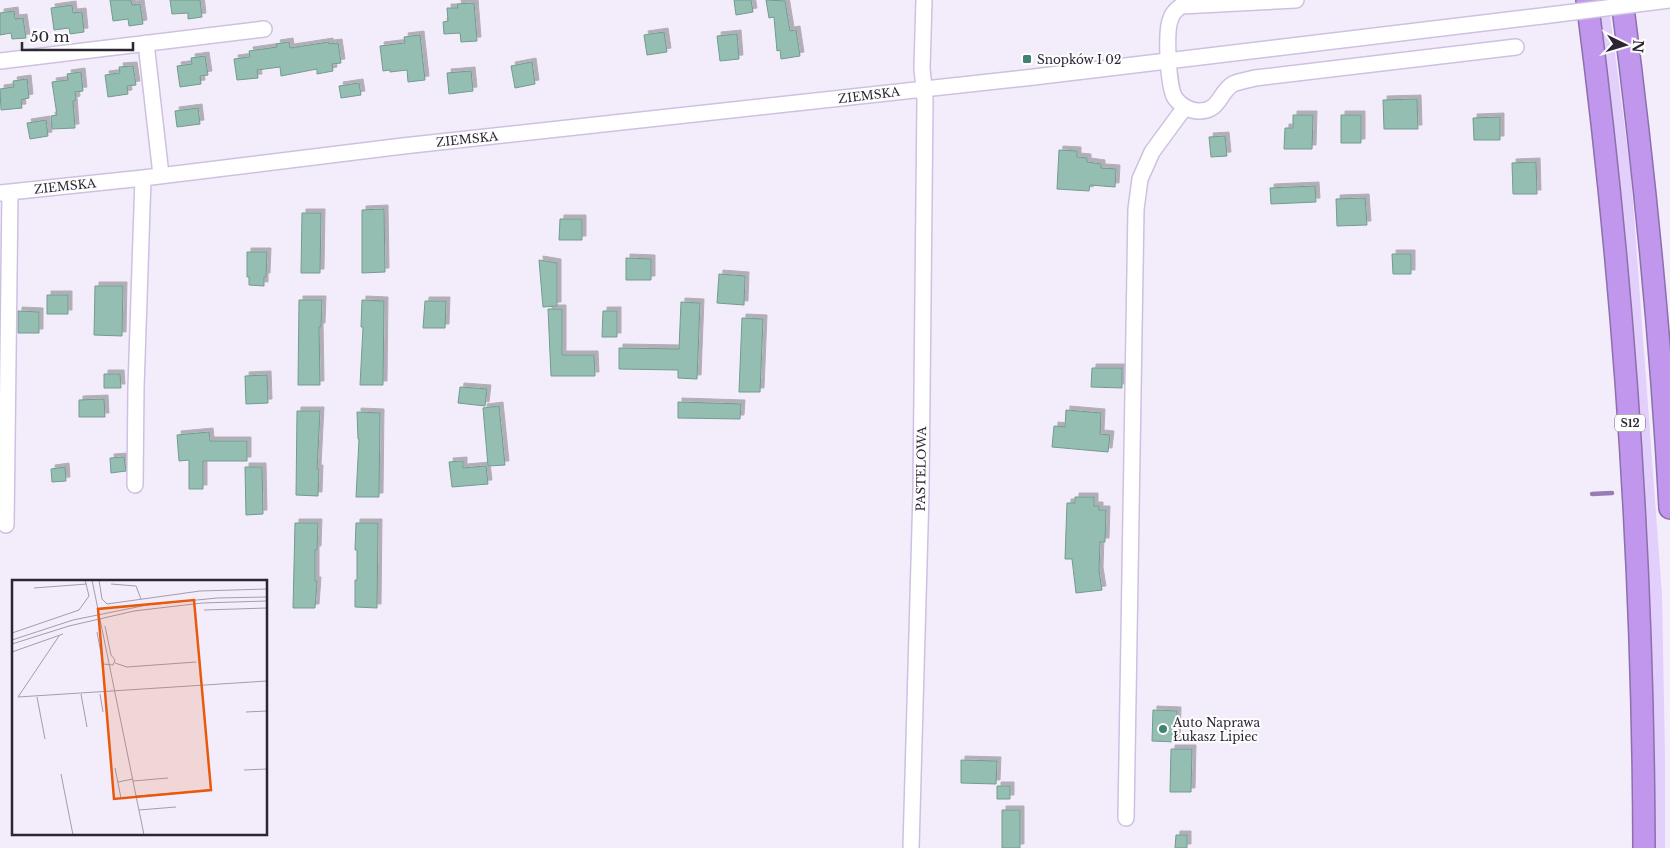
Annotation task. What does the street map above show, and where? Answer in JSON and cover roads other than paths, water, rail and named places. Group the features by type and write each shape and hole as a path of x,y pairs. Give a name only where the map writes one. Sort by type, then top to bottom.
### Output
{"highway":[{"name":"S12","path":"1587,0 1608,174 1628,401 1637,548 1641,656 1644,848"},
{"path":"1622,0 1664,341 1670,508"}],"street":[{"name":"PASTELOWA","path":"911,848 921,491 924,89 922,68 924,0"},
{"path":"1296,0 1181,6 1171,17 1168,33 1172,88 1176,99 1185,107 1196,111 1208,110 1218,104 1231,85 1256,78 1516,47"},
{"name":"ZIEMSKA","path":"6,525 5,192 143,178 403,146 1169,61 1670,0"},
{"path":"0,61 264,29"},
{"path":"146,43 161,175"},
{"path":"1126,818 1128,413 1136,209 1140,179 1152,152 1185,107"},
{"path":"135,485 143,178"}],"waterway":[{"path":"1592,494 1612,493"}],"place":[{"name":"Snopków I 02","path":"1027,59"},
{"name":"Auto Naprawa Łukasz Lipiec","path":"1163,729"}]}
